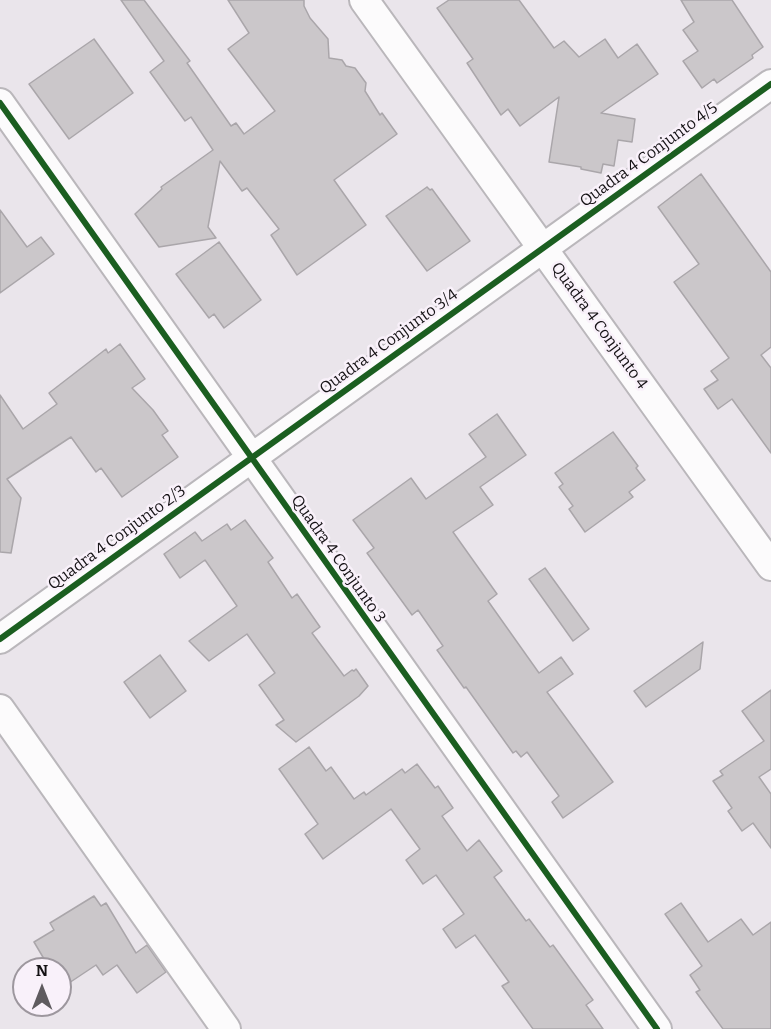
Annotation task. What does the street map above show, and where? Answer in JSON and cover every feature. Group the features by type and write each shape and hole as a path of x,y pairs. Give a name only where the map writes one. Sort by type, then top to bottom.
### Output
{"street":[{"name":"Quadra 4 Conjunto 4","path":"364,0 771,566"},
{"name":"Quadra 4 Conjunto 4/5","path":"543,247 771,84"},
{"name":"Quadra 4 Conjunto 3","path":"0,103 657,1029"},
{"name":"Quadra 4 Conjunto 3/4","path":"250,458 543,247"},
{"name":"Quadra 4 Conjunto 2/3","path":"0,639 250,458"},
{"path":"0,709 226,1029"}],"building":[{"path":"121,0 144,0 190,61 187,63 231,126 236,123 244,134 275,111 228,49 249,33 228,0 304,0 304,6 310,18 328,39 329,58 342,60 346,66 355,68 366,83 365,91 380,115 382,113 397,134 334,180 366,225 297,275 271,235 279,229 247,188 242,191 220,161 208,227 216,238 159,247 135,214 162,189 161,187 213,150 191,117 185,121 150,72 164,61"},
{"path":"449,0 519,0 554,48 564,41 579,57 605,39 618,58 637,44 658,74 601,113 635,119 632,142 618,140 614,166 603,164 601,173 549,162 559,97 520,126 508,109 501,115 467,63 473,59 437,8"},
{"path":"681,0 732,0 763,47 752,55 753,58 717,83 714,79 702,88 683,61 698,51 683,30 694,22"},
{"path":"94,39 133,93 69,139 29,84"},
{"path":"701,174 771,272 771,347 761,355 771,368 771,453 732,399 718,409 704,389 718,380 711,371 729,358 674,282 699,264 658,207"},
{"path":"427,187 432,189 470,241 427,271 386,216"},
{"path":"0,210 27,247 41,237 54,254 0,293"},
{"path":"219,242 261,300 224,328 214,314 209,318 176,274"},
{"path":"120,344 145,379 132,388 153,410 168,431 162,435 178,457 122,497 101,468 96,472 71,437 7,479 21,498 11,553 0,552 0,395 23,429 57,404 49,393 106,349 108,353"},
{"path":"497,414 526,455 480,487 493,505 453,532 497,594 488,601 539,673 561,657 573,674 547,692 613,782 563,818 552,802 559,796 527,752 521,757 516,751 513,753 466,687 464,688 437,650 443,646 418,610 412,615 367,553 374,548 353,520 411,478 426,499 486,457 469,434"},
{"path":"613,432 638,466 636,468 645,480 629,492 633,497 585,532 569,509 573,506 559,487 563,484 555,473"},
{"path":"245,520 273,558 268,562 292,598 297,594 320,627 312,633 344,676 356,669 368,686 359,696 296,742 276,725 284,720 259,685 275,673 247,634 209,661 189,641 237,606 205,560 180,578 164,554 195,532 202,541 227,524 231,530"},
{"path":"545,568 589,629 573,641 529,579"},
{"path":"703,642 700,669 646,707 634,691"},
{"path":"160,655 186,691 150,718 124,682"},
{"path":"771,690 771,769 759,777 771,794 771,848 753,823 742,831 728,811 732,808 713,781 723,775 720,771 764,741 742,711"},
{"path":"309,747 326,771 331,767 354,799 364,792 366,795 402,769 405,773 417,764 435,788 438,786 453,808 442,816 467,851 479,840 502,871 494,877 526,921 529,919 550,947 553,945 593,1000 586,1005 603,1029 533,1029 502,986 509,982 475,935 456,948 443,929 464,914 436,875 423,884 406,860 420,849 391,809 323,859 305,834 318,824 279,769"},
{"path":"94,896 101,906 106,903 136,953 147,945 166,972 137,993 117,965 103,975 96,965 72,981 72,957 43,957 34,942 54,930 50,923"},
{"path":"681,903 708,942 741,919 753,935 771,922 771,1029 723,1029 696,992 700,990 690,975 702,966 665,914"}],"cycle path":[{"path":"0,639 771,84"},
{"path":"0,103 657,1029"}]}
